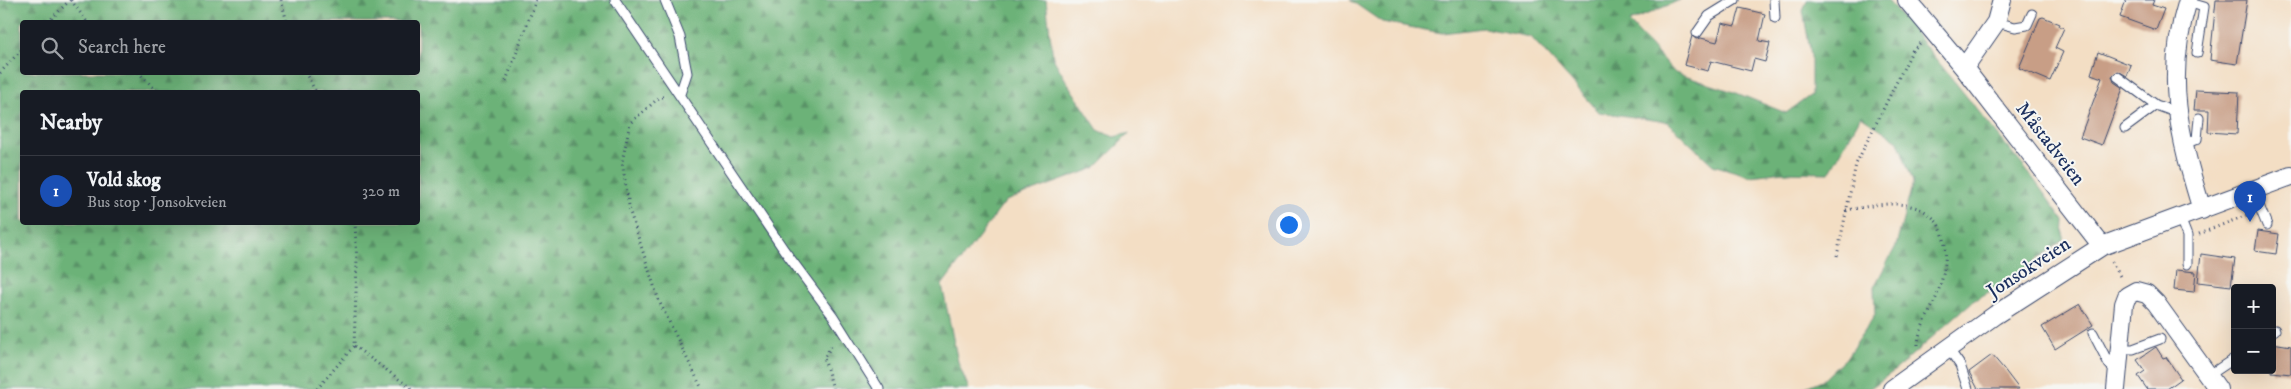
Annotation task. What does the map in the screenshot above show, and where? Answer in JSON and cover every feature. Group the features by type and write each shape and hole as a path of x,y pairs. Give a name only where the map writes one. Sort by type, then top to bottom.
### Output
{"street":[{"name":"Måstadveien","path":"1908,0 1964,68 2109,254"},
{"path":"1964,68 1996,22 2002,0"},
{"path":"2187,1 2179,30 2174,60 2178,113 2184,144 2202,210"},
{"name":"Jonsokveien","path":"1893,389 1948,348 2040,285 2109,254 2180,218 2291,176"},
{"path":"2117,380 2124,304 2127,296 2136,291 2147,294 2156,303 2213,382"}],"lane":[{"path":"615,0 784,250 842,329 879,389"},
{"path":"665,0 680,37 687,73 680,94"},
{"path":"1697,33 1709,16 1736,0"},
{"path":"1774,0 1775,18"},
{"path":"2187,1 2204,7 2197,53"},
{"path":"1996,22 2015,27 2026,25 2032,14"},
{"path":"2118,77 2156,105 2178,113"},
{"path":"2125,128 2156,105"},
{"path":"2184,144 2197,139 2198,118"},
{"path":"2253,191 2261,207 2266,225"},
{"path":"2180,218 2187,236 2187,264"},
{"path":"2093,333 2117,380"},
{"path":"2119,349 2133,349 2160,339"},
{"path":"1948,348 1960,365 1968,389"},
{"path":"2213,382 2231,362"}],"path":[{"path":"50,20 71,0 86,20"},
{"path":"281,0 286,20"},
{"path":"506,81 536,0"},
{"path":"1837,256 1856,164 1912,52 1932,30"},
{"path":"0,73 20,51"},
{"path":"141,75 156,90"},
{"path":"307,75 315,90"},
{"path":"680,94 660,98 630,123 622,162 630,212 659,301 702,389"},
{"path":"1846,210 1890,204 1918,209 1930,214 1940,226 1945,239 1946,266 1937,295 1918,338 1920,369"},
{"path":"2187,236 2207,232 2261,207"},
{"path":"317,389 354,346 357,265 355,225"},
{"path":"833,389 824,358 842,329"},
{"path":"354,346 412,389"}],"green space":[{"path":"0,0 1046,0 1053,58 1068,84 1098,130 1114,137 1130,133 1095,168 1006,201 942,285 958,362 969,389 0,389"},
{"path":"1350,0 1680,0 1629,22 1675,73 1734,92 1786,113 1811,95 1811,55 1803,11 1807,0 1888,0 2032,177 2064,221 2063,240 2010,280 1973,301 1894,371 1869,389 1801,389 1824,379 1846,358 1875,315 1874,287 1896,246 1913,182 1898,141 1861,116 1829,173 1784,172 1750,176 1713,165 1667,122 1599,112 1531,37 1484,28 1442,33 1382,22"}],"building":[{"path":"2126,0 2154,0 2152,5 2164,9 2156,30 2120,17"},
{"path":"2216,0 2247,0 2237,64 2210,60"},
{"path":"1740,8 1765,14 1759,41 1770,43 1765,62 1754,59 1751,71 1711,61 1708,71 1684,65 1692,36 1696,39 1701,38 1717,42 1722,23 1735,26"},
{"path":"2043,17 2060,24 2059,26 2064,28 2055,48 2063,52 2050,81 2019,68 2040,18"},
{"path":"2098,52 2131,65 2127,76 2118,71 2112,76 2114,82 2123,88 2102,145 2080,137 2102,78 2091,74"},
{"path":"2196,90 2239,92 2237,134 2208,132 2209,110 2194,110"},
{"path":"2258,231 2279,234 2276,254 2255,251"},
{"path":"2201,254 2235,259 2231,286 2198,282"},
{"path":"2176,270 2196,272 2194,292 2174,290"},
{"path":"2080,304 2093,325 2055,349 2042,327"},
{"path":"2276,344 2291,346 2291,374 2276,372"},
{"path":"2156,347 2163,358 2166,357 2181,379 2167,389 2147,389 2138,376 2145,371 2137,360"},
{"path":"1992,355 2019,389 1978,389 1969,372"}],"place":[{"name":"Vold skog","path":"2250,222"}]}
